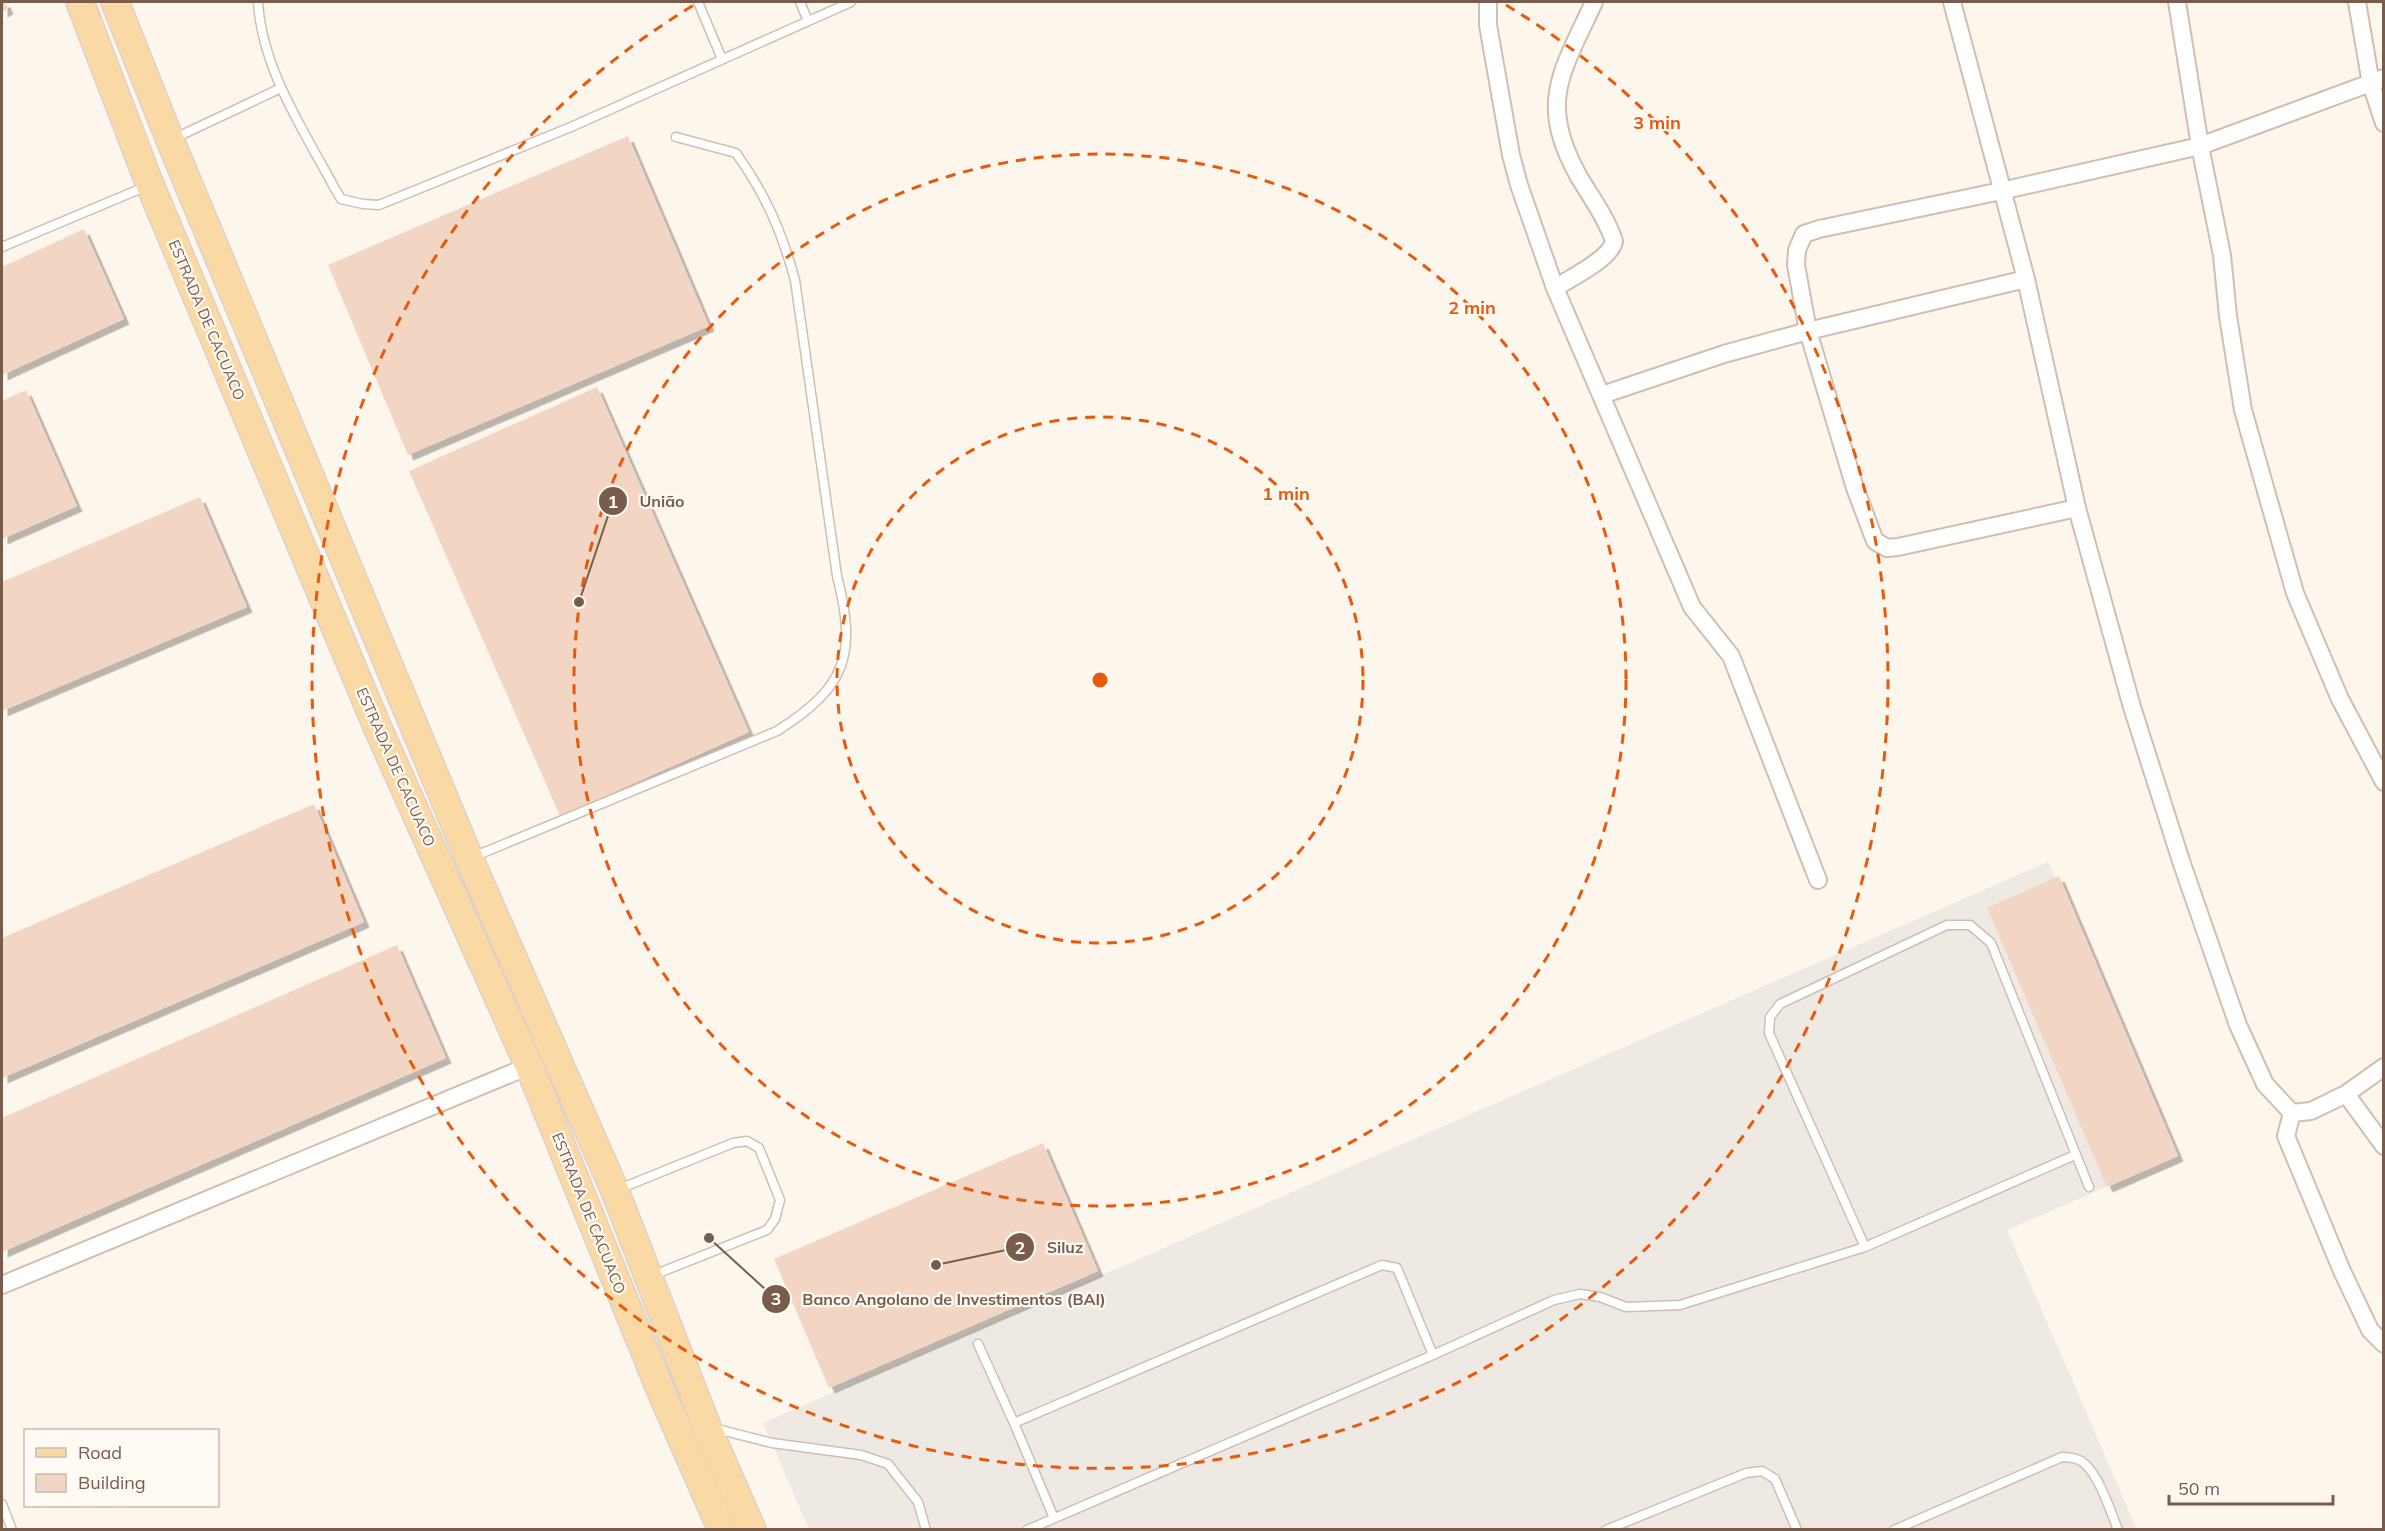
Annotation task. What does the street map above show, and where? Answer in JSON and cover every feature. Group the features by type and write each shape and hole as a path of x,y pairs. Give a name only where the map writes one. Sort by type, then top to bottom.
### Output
{"main road":[{"name":"ESTRADA DE CACUACO","path":"80,2 150,185 376,724 529,1066 663,1396 722,1530"},
{"name":"ESTRADA DE CACUACO","path":"115,2 170,140 469,858 615,1191 706,1427 752,1530"}],"street":[{"path":"1488,2 1488,25 1511,155 1519,185 1555,288 1692,607 1731,656 1739,674 1818,880"},
{"path":"1555,288 1603,258 1613,247 1614,241 1569,159 1559,131 1556,112 1559,79 1594,2"},
{"path":"1952,2 2026,279 2078,508 2132,707 2182,864 2238,1024 2265,1084 2292,1113"},
{"path":"2177,2 2200,146 2222,255 2228,316 2243,410 2283,557 2308,627 2340,699 2384,782"},
{"path":"2357,2 2377,81 2384,123"},
{"path":"2078,508 1898,547 1887,548 1875,541 1855,488 1808,331 1796,265 1797,250 1804,234 2200,146 2377,81"},
{"path":"1602,394 1714,357 1808,331 2026,279"},
{"path":"2,1285 529,1066"},
{"path":"2292,1113 2311,1112 2346,1094 2384,1067"},
{"path":"2346,1094 2384,1146"},
{"path":"2292,1113 2286,1136 2342,1271 2370,1330 2384,1344"}],"lane":[{"path":"258,2 265,40 281,88 341,199 379,205 572,127 851,2"},
{"path":"698,2 722,59"},
{"path":"800,2 808,21"},
{"path":"170,140 281,88"},
{"path":"469,858 777,731 795,720 828,689 839,672 845,652 848,633 845,608 837,576 795,280 784,243 766,199 736,153 676,136"},
{"path":"2,247 150,185"},
{"path":"1865,1247 1769,1033 1770,1017 1780,1004 1947,925 1970,925 1991,943 2089,1187"},
{"path":"615,1191 733,1143 747,1141 759,1148 780,1200 775,1219 767,1230 648,1277"},
{"path":"1027,1530 1433,1355 1554,1300 1580,1294 1600,1297 1626,1307 1680,1305 1865,1247 2075,1155"},
{"path":"1014,1423 1382,1266 1397,1268 1433,1355"},
{"path":"978,1344 1054,1518"},
{"path":"706,1427 772,1443 861,1455 888,1464 918,1502 926,1530"},
{"path":"1894,1530 2062,1457 2072,1457 2086,1464 2096,1480 2118,1530"},
{"path":"1606,1530 1746,1473 1762,1471 1775,1479 1797,1530"},
{"path":"2,1504 12,1530"}],"shaded area":[{"path":"2048,862 2175,1157 2007,1230 2137,1529 809,1529 763,1423"}],"building":[{"path":"2,2 5,2 8,9 2,12"},
{"path":"628,136 709,326 408,455 328,265"},
{"path":"84,229 124,319 2,375 2,267"},
{"path":"597,387 749,732 560,816 409,471"},
{"path":"26,390 77,506 2,539 2,401"},
{"path":"200,497 247,607 2,711 2,582"},
{"path":"314,804 364,922 2,1078 2,938"},
{"path":"2059,876 2178,1156 2107,1187 1987,908"},
{"path":"397,945 446,1058 2,1252 2,1118"},
{"path":"1043,1143 1098,1271 829,1388 774,1259"}],"place":[{"name":"União","path":"579,602"},
{"name":"Banco Angolano de Investimentos (BAI)","path":"709,1238"},
{"name":"Siluz","path":"936,1265"}]}
